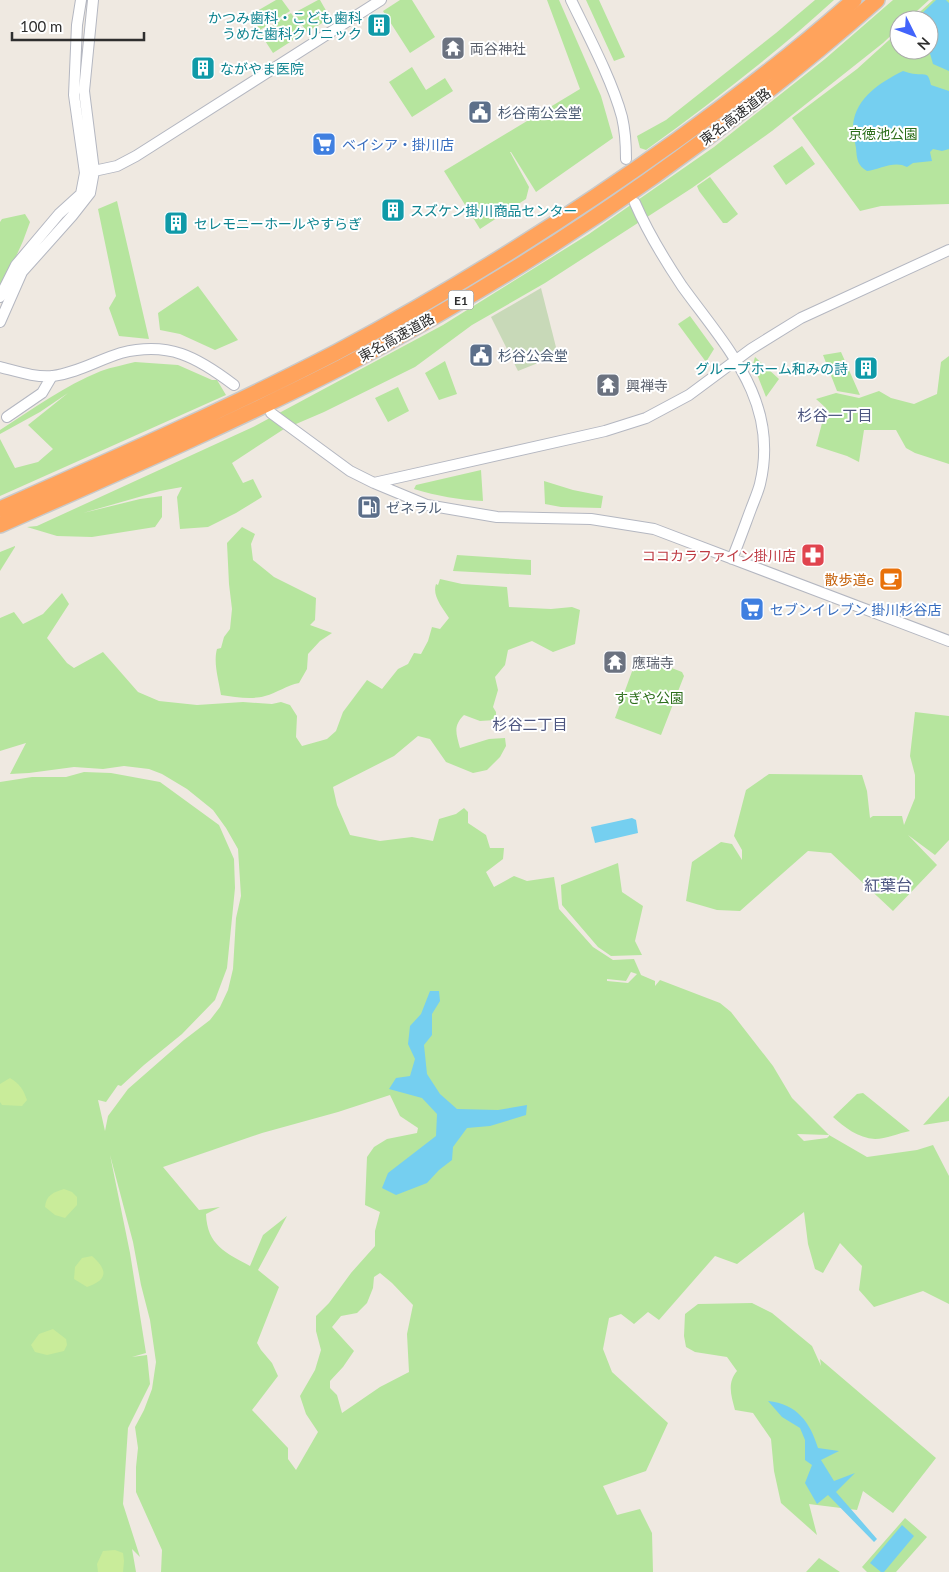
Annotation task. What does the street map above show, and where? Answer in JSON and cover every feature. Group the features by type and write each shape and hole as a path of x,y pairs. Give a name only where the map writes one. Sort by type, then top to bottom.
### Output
{"highway":[{"name":"東名高速道路","path":"0,525 279,398 420,324 512,270 620,199 725,124 787,76 877,0"},
{"name":"東名高速道路","path":"0,509 272,385 405,315 503,257 604,192 715,112 850,3"}],"street":[{"path":"0,297 16,265 59,214 81,194 85,173 74,94 77,25 81,0"},
{"path":"0,322 22,272 90,193 94,171 84,91 93,0"},
{"path":"94,171 117,166 136,156 381,0"},
{"path":"571,0 608,79 622,116 626,139 626,159"},
{"path":"635,203 654,244 736,359 752,390 762,425 764,457 760,484 732,559"},
{"path":"374,483 538,447 627,425 646,418 689,395 736,359 801,318 949,250"},
{"path":"0,367 41,376 52,376 75,371 121,353 154,349 183,353 213,369 234,385"},
{"path":"7,417 42,393 52,376"},
{"path":"271,413 350,471 427,505 497,517 591,520 654,529 949,640"}],"green space":[{"path":"276,0 282,0 290,11 260,30 250,15"},
{"path":"320,0 328,14 324,22 307,32 294,13"},
{"path":"400,0 412,0 435,37 410,53 383,11"},
{"path":"547,0 559,0 601,96 613,138 536,192 510,152 529,187 526,199 480,229 444,171 580,89"},
{"path":"586,0 599,0 625,57 614,61"},
{"path":"815,0 834,0 789,40 718,96 646,150 640,148 637,136 666,120"},
{"path":"893,0 929,0 918,10 889,10 889,37 883,43 772,131 692,188 545,283 472,325 415,367 324,412 289,427 281,428 284,429 232,463 243,483 253,479 262,497 236,513 208,527 180,529 177,497 182,487 160,491 83,513 140,499 162,496 162,517 155,527 92,537 57,536 27,527 37,526 253,427 443,325 589,234 714,147 825,59"},
{"name":"京徳池公園","path":"933,0 949,0 949,204 881,206 860,211 792,118 857,69 889,40 889,60 939,60 939,10 922,10"},
{"path":"291,13 304,33 273,53 260,33"},
{"path":"412,67 426,90 445,78 453,91 412,117 389,82"},
{"path":"802,146 815,164 786,185 773,166"},
{"path":"710,177 738,214 727,223 723,223 697,186"},
{"path":"117,201 149,339 119,336 109,308 116,296 98,209"},
{"path":"25,214 30,222 0,292 0,222 2,219"},
{"path":"198,286 238,340 215,350 180,334 160,330 158,313"},
{"path":"541,288 558,355 518,371 491,317"},
{"path":"690,316 714,349 706,362 678,324"},
{"path":"841,352 860,395 837,391 823,355"},
{"path":"949,356 949,464 915,453 906,448 896,430 864,430 859,462 816,446 826,408 816,399 836,393 859,398 879,391 891,398 914,404 937,394 941,362"},
{"path":"755,357 779,379 766,397 753,364"},
{"path":"445,361 457,394 439,400 425,373"},
{"path":"135,362 178,365 212,380 217,380 226,395 0,496 0,439 15,468 38,462 53,449 28,425 68,393 40,412 0,434 0,430 49,398 87,377 101,371"},
{"path":"398,387 409,411 388,422 375,398"},
{"path":"481,470 483,501 465,500 414,489 416,485"},
{"path":"544,481 573,490 603,496 601,508 561,507 545,504"},
{"path":"242,527 255,534 251,544 253,560 274,577 316,598 315,620 310,625 332,633 320,641 308,654 307,669 299,683 269,695 255,698 221,695 216,666 217,649 221,648 224,637 230,629 232,609 227,543"},
{"path":"15,547 0,571 0,552"},
{"path":"457,555 531,560 531,575 453,571"},
{"path":"440,579 462,584 507,587 509,607 551,609 572,607 580,610 575,644 553,652 532,641 508,650 505,665 495,677 498,690 493,707 496,712 496,720 480,721 464,715 457,726 460,748 489,739 505,738 506,746 500,757 487,770 473,773 446,762 430,739 418,736 394,756 333,787 337,805 350,835 380,841 412,837 433,841 439,819 456,814 464,808 468,812 468,823 486,835 490,848 504,848 503,859 486,872 494,887 514,876 527,881 554,877 559,909 593,947 613,960 634,959 641,975 655,981 655,986 660,980 720,1003 731,1012 773,1066 792,1098 829,1135 867,1157 917,1150 933,1145 949,1176 949,1304 923,1291 874,1307 859,1290 862,1266 840,1243 823,1273 815,1269 808,1244 804,1212 737,1264 715,1256 659,1320 648,1312 634,1324 621,1314 609,1318 603,1349 612,1372 668,1423 646,1471 603,1486 617,1515 640,1509 652,1533 653,1572 161,1572 162,1550 136,1492 138,1448 135,1427 152,1389 156,1362 150,1320 133,1242 110,1155 130,1253 146,1353 132,1357 147,1355 150,1384 128,1428 123,1504 140,1557 132,1549 136,1572 0,1572 0,782 32,777 66,777 84,772 111,773 160,782 219,825 234,859 235,888 227,968 215,1000 182,1034 121,1086 118,1085 106,1102 98,1100 105,1131 108,1116 128,1089 210,1020 220,1007 228,990 233,969 236,918 241,896 238,849 226,828 213,810 187,789 162,774 149,769 124,766 103,769 74,767 10,774 26,743 0,751 0,618 14,612 23,624 43,614 62,593 69,604 47,638 67,663 74,668 103,652 138,692 159,701 197,705 243,702 272,704 281,702 290,705 297,716 296,737 302,746 327,739 336,731 343,712 367,680 382,689 398,669 408,664 414,653 421,654 428,641 432,627 440,629 449,618 435,593 436,584 438,585","holes":["631,972 637,974 628,983 607,981 607,979 626,981","390,1095 400,1116 418,1128 417,1133 387,1139 374,1147 367,1157 365,1205 380,1212 375,1231 375,1246 351,1273 329,1303 316,1316 316,1331 321,1350 315,1370 300,1396 306,1414 318,1432 296,1470 288,1459 288,1448 252,1410 278,1376 272,1363 257,1343 279,1287 258,1270 287,1216 263,1235 250,1266 233,1257 214,1241 207,1225 206,1214 220,1207 199,1210 163,1167 262,1133","797,1134 829,1136 827,1138 804,1141","380,1273 413,1305 407,1334 409,1372 380,1387 342,1413 337,1395 330,1388 330,1381 354,1351 332,1327 341,1316 357,1313 367,1303 373,1288 374,1277"]},
{"name":"すぎや公園","path":"638,655 682,672 684,676 661,735 615,718"},
{"path":"915,712 949,716 949,840 935,855 908,835 937,865 893,911 831,853 808,851 740,911 717,910 686,901 692,862 721,842 732,844 742,860 742,850 734,836 746,790 769,774 862,775 867,791 870,818 873,816 902,816 904,825 915,798 915,775 910,756"},
{"path":"618,863 622,892 643,906 635,941 642,955 611,956 598,947 562,905 561,885"},
{"path":"10,1078 19,1085 26,1096 27,1100 22,1106 2,1105 0,1102 0,1084"},
{"path":"863,1093 910,1131 884,1138 863,1137 842,1125 833,1117 857,1094"},
{"path":"949,1096 949,1121 923,1125"},
{"path":"64,1189 72,1192 77,1197 77,1205 65,1218 55,1215 45,1207 51,1195"},
{"path":"92,1256 101,1266 103,1274 99,1281 87,1287 74,1279 75,1267 82,1258"},
{"path":"752,1303 772,1313 812,1346 821,1366 820,1359 936,1458 893,1513 863,1491 857,1510 809,1504 817,1535 781,1503 774,1471 771,1439 753,1413 735,1410 731,1385 737,1371 727,1357 695,1352 686,1347 684,1336 685,1314 698,1304"},
{"path":"53,1329 66,1339 67,1345 64,1351 47,1355 35,1352 31,1345 39,1334"},
{"path":"905,1518 927,1537 896,1572 867,1572 862,1567"},
{"path":"115,1550 123,1553 123,1572 98,1572 97,1564 103,1551"},
{"path":"819,1558 840,1572 806,1572"}],"water":[{"path":"936,0 946,0 949,3 949,71 933,64 932,60 939,60 939,10 926,10"},
{"path":"903,71 926,75 931,85 949,91 949,149 942,151 933,149 930,152 932,161 913,163 907,167 898,164 867,171 859,164 857,159 853,131 855,115 859,106 871,92 886,80"},
{"path":"632,818 636,820 638,833 595,843 591,827"},
{"path":"430,991 439,991 440,1001 432,1014 432,1035 424,1045 427,1074 440,1094 457,1109 498,1110 527,1105 526,1115 490,1126 467,1128 453,1147 452,1160 427,1183 396,1195 382,1188 388,1173 436,1136 437,1114 422,1098 389,1089 396,1078 410,1076 415,1059 408,1044 410,1026 421,1014"},
{"path":"768,1401 787,1406 801,1416 811,1430 818,1448 839,1451 821,1460 834,1481 855,1473 836,1492 877,1539 874,1542 828,1495 817,1504 805,1483 812,1465 805,1460 805,1440 800,1428 782,1417"},
{"path":"902,1525 914,1536 884,1572 881,1572 870,1563"}],"place":[{"name":"かつみ歯科・こども歯科 うめた歯科クリニック","path":"379,25"},
{"name":"両谷神社","path":"453,48"},
{"name":"ながやま医院","path":"203,68"},
{"name":"杉谷南公会堂","path":"480,112"},
{"name":"ベイシア・掛川店","path":"324,144"},
{"name":"スズケン掛川商品センター","path":"393,210"},
{"name":"セレモニーホールやすらぎ","path":"176,223"},
{"name":"杉谷公会堂","path":"481,355"},
{"name":"グループホーム和みの詩","path":"866,368"},
{"name":"興禅寺","path":"608,385"},
{"name":"ゼネラル","path":"369,507"},
{"name":"ココカラファイン掛川店","path":"813,555"},
{"name":"散歩道e","path":"891,579"},
{"name":"セブンイレブン 掛川杉谷店","path":"752,609"},
{"name":"應瑞寺","path":"615,662"}],"district":[{"name":"杉谷一丁目","path":"835,415"},
{"name":"杉谷二丁目","path":"530,724"},
{"name":"紅葉台","path":"888,884"}]}
